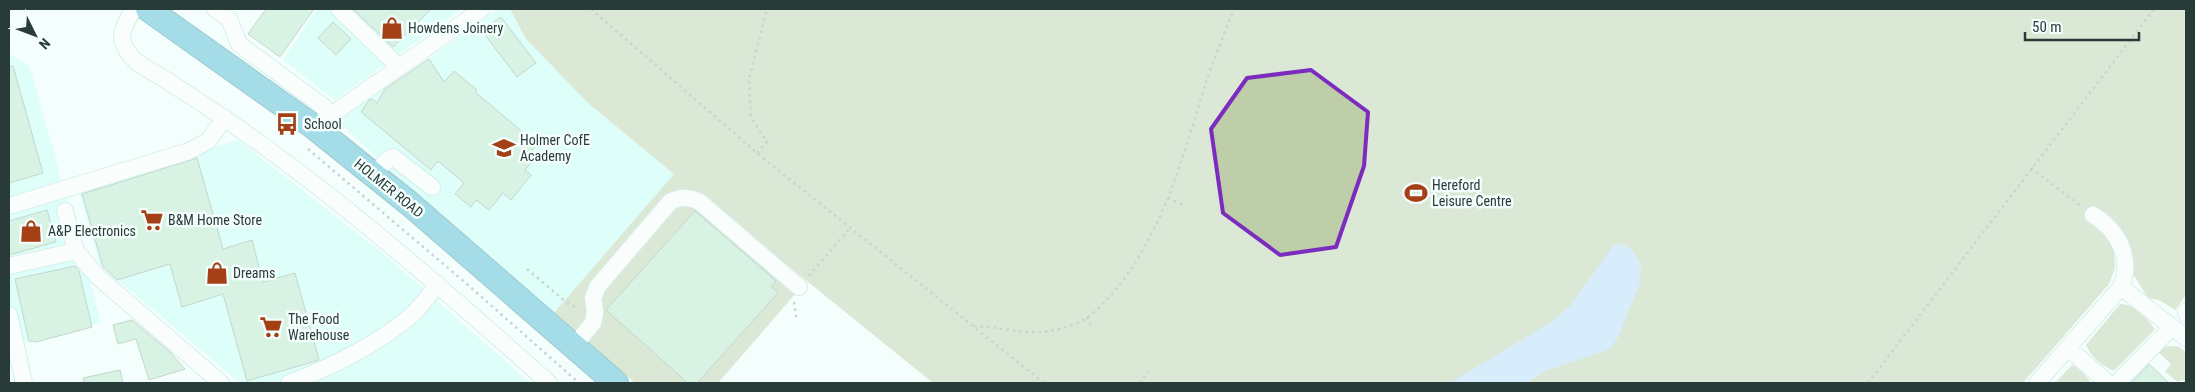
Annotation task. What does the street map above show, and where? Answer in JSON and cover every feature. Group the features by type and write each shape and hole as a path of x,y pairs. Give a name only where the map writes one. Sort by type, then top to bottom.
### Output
{"highway":[{"name":"HOLMER ROAD","path":"148,9 374,175 616,383"}],"street":[{"path":"134,9 123,25 122,34 124,49 138,63 225,118 323,190 438,284 549,383"},
{"path":"215,9 229,19 239,44 324,107 315,130"},
{"path":"339,9 399,67"},
{"path":"315,130 399,67 482,9"},
{"path":"9,206 189,151 208,141 225,118"},
{"path":"374,175 386,160 393,156 432,187"},
{"path":"574,346 593,323 595,312 593,298 598,286 670,202 679,198 689,198 700,202 798,287"},
{"path":"65,211 76,251 98,277 221,383"},
{"path":"2037,383 2121,287 2125,271 2124,258 2118,236 2104,222 2093,215"},
{"path":"9,266 76,251"},
{"path":"288,383 313,374 372,342 413,313 438,284"},
{"path":"2121,287 2186,338"},
{"path":"9,315 24,383"},
{"path":"2117,383 2172,327"},
{"path":"2068,348 2108,383"}],"path":[{"path":"591,9 757,153 1044,383"},
{"path":"757,153 767,142 751,117 750,79 767,9"},
{"path":"973,326 1042,334 1076,324 1098,310 1120,285 1145,246 1180,169 1209,74 1234,9"},
{"path":"1868,383 2154,9"},
{"path":"315,130 468,285 579,383"},
{"path":"2031,168 2093,215"},
{"path":"1168,198 1183,205"},
{"path":"796,317 794,300 798,287 850,228"},
{"path":"527,269 571,306 595,312"},
{"path":"1087,317 1091,327"},
{"path":"1140,383 1148,371"}],"highlighted area":[{"path":"1311,70 1368,112 1364,166 1336,247 1280,255 1223,213 1211,129 1247,78"}],"shaded area":[{"path":"317,9 462,9 335,100 283,60"},
{"name":"Holmer CofE Academy","path":"498,9 510,9 526,39 589,104 675,174 554,313 486,257 337,121 429,59"},
{"path":"9,53 30,67 101,322 9,347"},
{"path":"238,140 384,254 530,383 240,383 100,265 78,189"},
{"path":"1623,244 1634,252 1641,266 1640,283 1618,337 1610,349 1546,371 1526,383 1450,383 1550,323 1569,307 1614,245"}],"green space":[{"name":"Hereford Leisure Centre","path":"510,9 2186,9 2186,295 2175,310 2159,300 2148,298 2131,271 2114,253 2115,268 2109,284 2023,383 933,383 692,188 803,285 718,383 635,383 554,313 674,174 589,104 526,39"},
{"path":"2120,304 2136,309 2155,329 2114,371 2097,361 2086,345"},
{"path":"2178,346 2186,352 2186,382 2181,380 2178,382 2165,372 2171,364 2157,351 2162,347"},
{"path":"2072,365 2081,370 2091,383 2055,383"}],"building":[{"path":"266,9 314,9 280,57 248,34"},
{"name":"Howdens Joinery","path":"353,9 431,9 393,47"},
{"path":"501,17 536,63 517,77 482,31"},
{"path":"333,22 351,39 336,55 318,38"},
{"path":"429,59 444,82 454,71 477,90 475,92 537,144 532,150 538,155 525,170 531,175 511,200 503,193 489,210 476,200 471,207 455,194 464,183 438,161 431,170 361,112 369,100 372,99 377,103 385,89"},
{"path":"13,66 43,173 9,183 9,67"},
{"path":"197,158 223,249 252,240 263,282 295,273 319,360 247,381 223,294 182,307 170,264 117,280 103,267 82,194"},
{"name":"A&P Electronics","path":"47,210 56,242 9,255 9,221"},
{"path":"695,211 776,281 771,286 778,293 697,383 688,383 606,310"},
{"path":"75,266 79,271 92,327 36,342 29,341 15,279"},
{"path":"132,320 170,352 185,369 149,380 136,339 118,344 113,325"},
{"path":"2149,364 2169,383 2131,383"},
{"path":"120,370 123,383 84,383 83,378"}],"place":[{"name":"Howdens Joinery","path":"392,28"},
{"name":"School","path":"287,124"},
{"name":"Holmer CofE Academy","path":"504,148"},
{"name":"Hereford Leisure Centre","path":"1416,193"},
{"name":"B&M Home Store","path":"152,220"},
{"name":"A&P Electronics","path":"31,231"},
{"name":"Dreams","path":"217,273"},
{"name":"The Food Warehouse","path":"271,327"}]}
